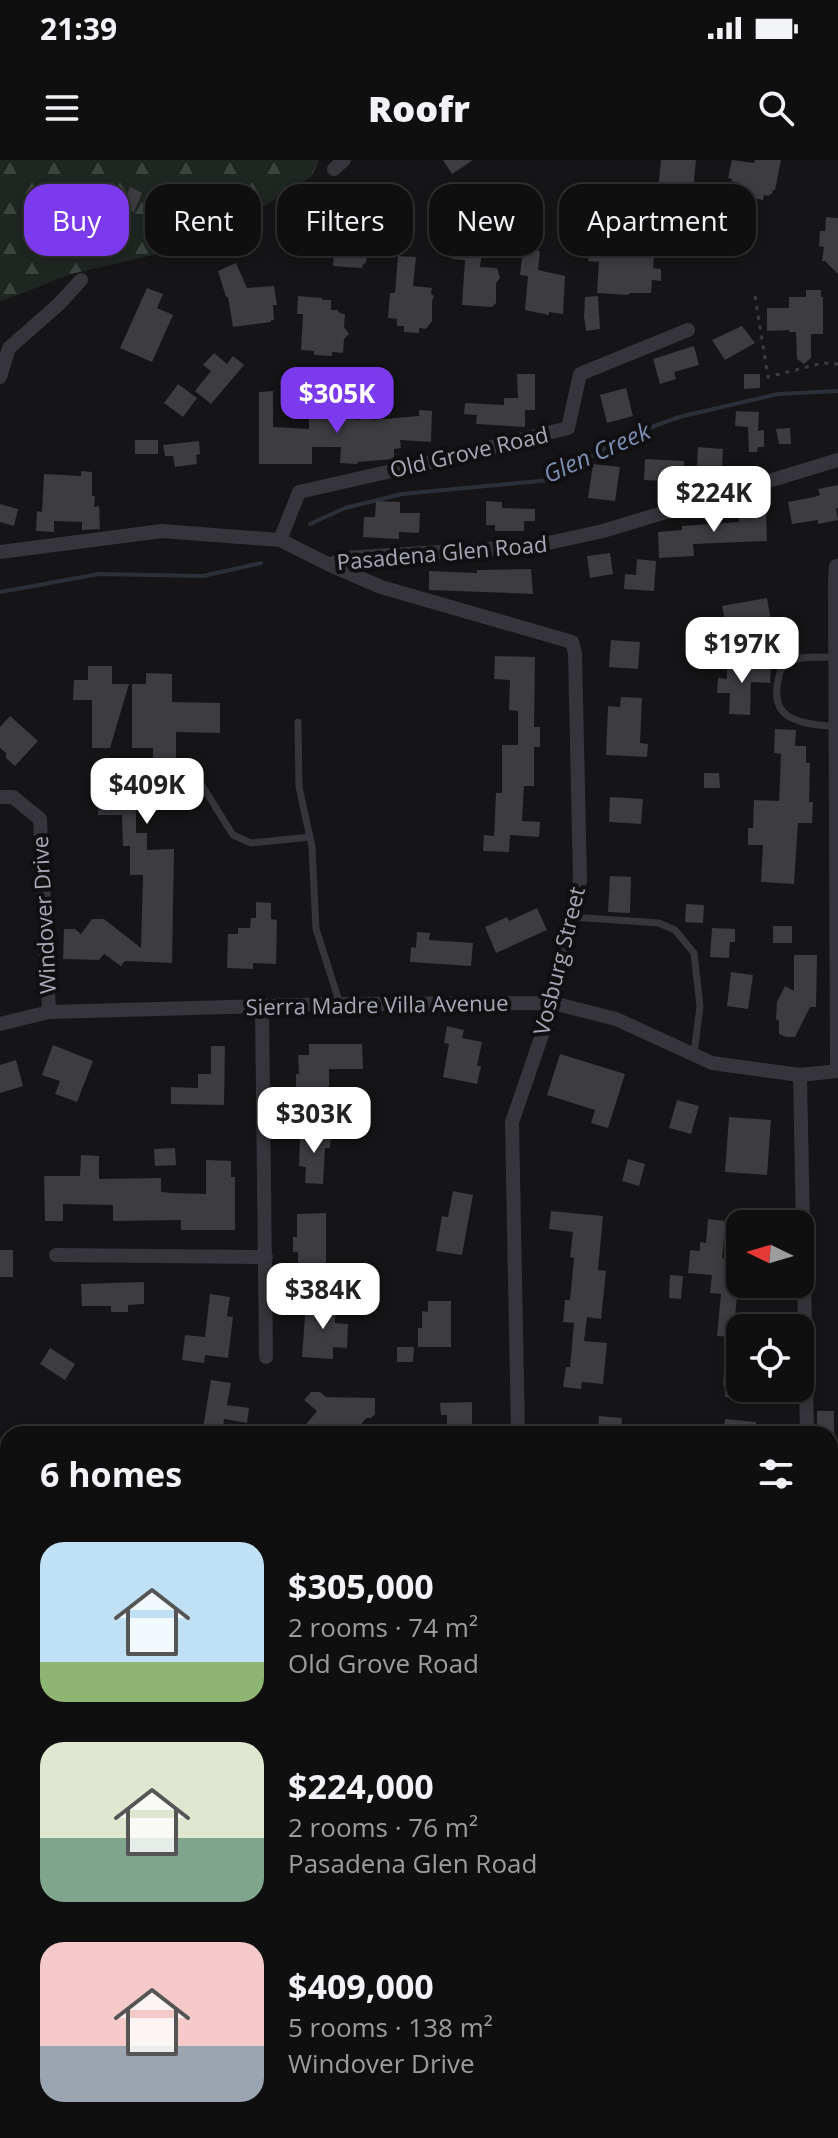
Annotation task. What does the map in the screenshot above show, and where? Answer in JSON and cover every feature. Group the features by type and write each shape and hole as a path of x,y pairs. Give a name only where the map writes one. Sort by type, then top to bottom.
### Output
{"street":[{"path":"0,377 9,348 81,280"},
{"name":"Old Grove Road","path":"280,540 299,492 568,428 580,374 688,330"},
{"name":"Pasadena Glen Road","path":"0,552 162,531 280,540 330,565 344,558 535,546 603,531 834,461"},
{"name":"Vosburg Street","path":"330,565 381,587 572,642 575,653 580,880 553,1003 512,1122 518,1426"},
{"path":"836,574 838,1071"},
{"name":"Windover Drive","path":"0,797 13,797 40,819 49,1012"},
{"name":"Sierra Madre Villa Avenue","path":"0,1024 49,1012 340,1004 553,1003 616,1019 712,1063 800,1075 838,1071"},
{"path":"262,1007 266,1357"},
{"path":"800,1075 807,1426"},
{"path":"56,1255 266,1257"}],"lane":[{"path":"835,657 794,659 784,665 776,691 778,708 789,717 836,727"},
{"path":"298,722 299,787 310,837 316,929 340,1004"},
{"path":"192,766 233,835 251,843 310,837"},
{"path":"571,917 659,923 675,930 694,953 700,1006 694,1054"}],"path":[{"path":"755,296 768,377 823,363 838,364"}],"green space":[{"path":"0,160 319,160 311,177 300,184 277,184 277,198 261,208 261,184 145,184 145,256 148,256 71,274 0,302"}],"building":[{"path":"443,160 473,160 452,174"},
{"path":"661,160 696,160 694,184 658,184"},
{"path":"732,160 754,163 755,160 781,160 775,190 769,196 764,195 763,200 756,199 756,184 740,184 728,178"},
{"path":"130,187 142,193 134,212 129,210"},
{"path":"826,217 838,218 838,274 822,261 824,247 819,246 820,231 825,231"},
{"path":"334,256 367,256 362,268 333,266"},
{"path":"398,256 416,257 413,286 432,288 431,294 434,296 432,321 426,329 419,328 419,333 404,332 404,326 397,326 397,319 388,318 390,293 395,293"},
{"path":"452,256 481,256 480,267 497,268 500,278 496,283 496,303 492,307 462,305 465,260 452,259"},
{"path":"522,256 539,256 538,270 565,276 563,314 549,312 549,315 525,310 528,276 520,275"},
{"path":"588,256 654,256 653,268 661,269 661,281 652,280 651,293 597,293 599,262 588,261"},
{"path":"236,263 247,288 274,286 277,305 273,305 274,320 271,322 233,327 228,297 218,271"},
{"path":"147,288 163,294 157,308 173,315 152,362 120,348"},
{"path":"806,290 821,290 823,334 811,334 811,358 804,364 797,359 796,332 767,331 767,308 789,308 789,297 806,297"},
{"path":"298,296 331,300 331,310 345,314 344,327 349,334 344,339 343,353 314,355 314,351 301,350 303,314 297,314"},
{"path":"598,296 600,329 586,331 585,297"},
{"path":"742,326 755,343 725,360 712,340"},
{"path":"694,346 699,365 674,372 676,379 660,384 653,359"},
{"path":"214,353 227,364 233,356 244,365 211,404 195,391 211,371 203,365"},
{"path":"517,374 535,374 535,410 525,410 525,427 476,424 477,415 464,414 465,403 504,405 504,398 518,398"},
{"path":"744,374 760,374 760,388 744,389"},
{"path":"178,384 197,398 183,417 164,403"},
{"path":"626,388 633,416 607,423 600,395"},
{"path":"273,391 273,427 309,429 309,411 317,411 317,401 334,401 334,418 360,420 361,413 372,414 372,420 419,416 419,410 432,411 431,442 400,440 401,448 394,449 394,459 357,464 340,463 341,447 312,447 312,464 259,464 259,392"},
{"path":"736,411 759,412 758,431 764,430 764,447 758,447 757,452 749,452 748,427 735,426"},
{"path":"790,428 791,444 779,444 776,429"},
{"path":"135,440 158,440 158,454 135,454"},
{"path":"199,441 197,464 175,467 173,456 165,456 163,445"},
{"path":"698,447 723,449 722,468 697,467"},
{"path":"645,459 684,461 683,482 644,480"},
{"path":"593,464 620,467 615,501 588,498"},
{"path":"81,471 92,472 92,496 95,496 94,507 99,506 100,529 82,530 82,522 54,521 54,532 36,531 37,511 42,512 44,474 81,476"},
{"path":"838,485 838,520 792,524 788,502 820,495 818,489"},
{"path":"376,501 400,502 400,513 420,513 419,533 399,532 399,539 363,537 364,517 375,517"},
{"path":"486,501 502,502 502,508 535,509 535,521 524,521 524,531 495,531 495,525 486,525"},
{"path":"0,504 18,509 14,526 0,522"},
{"path":"766,509 767,541 693,544 694,556 659,558 658,532 682,530 682,526 739,522 739,510"},
{"path":"610,553 613,574 590,578 587,556"},
{"path":"637,559 656,561 654,591 624,589 625,574 636,575"},
{"path":"531,569 533,594 429,590 429,571 477,573 477,570"},
{"path":"767,598 772,641 748,646 746,634 728,637 722,606"},
{"path":"611,640 640,642 638,669 609,667"},
{"path":"495,656 535,657 534,727 540,727 540,747 534,747 534,786 524,786 522,821 540,822 539,837 510,835 509,852 483,851 484,835 494,836 496,793 502,793 502,745 518,745 518,711 509,710 510,680 494,679"},
{"path":"727,663 771,665 770,683 751,682 750,715 729,714 730,693 717,693 718,678 727,679"},
{"path":"88,666 112,666 112,684 129,684 110,748 92,748 92,700 73,700 74,680 88,680"},
{"path":"146,673 172,674 172,702 220,703 220,733 176,732 176,805 136,793 136,833 147,833 147,850 174,849 172,963 125,961 121,966 104,954 99,960 63,959 64,929 75,929 81,934 92,919 104,919 141,948 143,875 130,875 130,846 123,846 122,815 98,815 98,797 110,797 110,787 153,787 153,748 132,748 132,684 146,684"},
{"path":"621,697 642,698 640,743 648,744 647,757 606,755 608,706 620,707"},
{"path":"10,716 38,741 15,766 0,748 0,727"},
{"path":"775,729 796,730 795,746 806,746 806,763 810,763 812,823 798,823 794,884 761,882 763,845 748,845 748,828 753,828 754,800 779,801 781,754 774,753"},
{"path":"704,773 719,773 720,788 704,788"},
{"path":"610,797 643,799 641,824 609,822"},
{"path":"610,876 631,877 630,913 608,912"},
{"path":"256,902 271,903 271,919 277,920 276,964 253,963 253,969 227,968 228,934 238,934 238,928 250,928 251,918 256,918"},
{"path":"686,904 704,905 703,923 685,922"},
{"path":"537,908 547,930 496,953 485,927 507,917 509,921"},
{"path":"773,926 792,926 792,943 773,943"},
{"path":"712,928 735,929 735,942 730,942 729,958 710,957"},
{"path":"417,932 430,933 429,940 473,943 471,966 410,962 411,947 416,948"},
{"path":"794,955 817,955 816,1007 810,1007 795,1037 786,1037 779,1034 777,1002 785,986 794,991"},
{"path":"731,972 753,975 748,1009 727,1006"},
{"path":"447,1026 464,1030 462,1038 482,1042 477,1084 443,1077 449,1044 444,1043"},
{"path":"309,1044 362,1044 363,1069 329,1069 329,1104 302,1104 302,1096 296,1096 298,1055 309,1055"},
{"path":"53,1045 93,1061 77,1102 55,1094 60,1081 42,1075"},
{"path":"211,1046 225,1046 224,1105 171,1104 171,1087 198,1088 198,1074 211,1074"},
{"path":"560,1054 625,1074 608,1128 591,1123 595,1110 547,1095"},
{"path":"16,1060 23,1086 0,1093 0,1065"},
{"path":"677,1100 699,1106 691,1134 669,1128"},
{"path":"729,1117 771,1120 767,1175 725,1172"},
{"path":"306,1130 331,1132 330,1148 325,1148 323,1184 305,1183 306,1167 299,1166 300,1138 306,1139"},
{"path":"175,1148 176,1165 155,1166 154,1149"},
{"path":"81,1155 99,1156 99,1179 161,1178 161,1192 171,1193 206,1194 206,1160 231,1161 231,1177 235,1177 235,1230 181,1230 181,1220 113,1221 113,1205 63,1204 63,1221 45,1221 44,1176 80,1176"},
{"path":"628,1159 645,1164 639,1186 622,1181"},
{"path":"453,1191 473,1195 462,1255 436,1251 442,1216 448,1217"},
{"path":"551,1211 603,1216 598,1270 606,1271 601,1319 587,1317 584,1341 607,1343 603,1384 582,1382 581,1389 563,1387 566,1367 570,1367 574,1323 563,1322 565,1300 570,1300 573,1232 549,1229"},
{"path":"326,1213 326,1273 298,1273 298,1252 293,1252 293,1237 297,1237 297,1214"},
{"path":"708,1219 726,1221 722,1258 726,1258 726,1298 737,1298 735,1314 726,1314 726,1337 717,1336 721,1294 710,1293 712,1275 688,1273 690,1250 700,1251 700,1242 706,1243"},
{"path":"0,1250 13,1250 13,1277 0,1277"},
{"path":"670,1275 683,1276 681,1299 669,1298"},
{"path":"144,1282 144,1304 128,1305 128,1312 111,1312 111,1306 82,1306 81,1284"},
{"path":"210,1294 230,1297 227,1316 233,1317 228,1358 205,1355 204,1363 182,1360 185,1335 205,1337"},
{"path":"428,1301 451,1301 451,1347 418,1347 418,1328 422,1328 422,1311 428,1312"},
{"path":"306,1302 336,1304 335,1323 348,1324 347,1348 333,1347 333,1359 302,1357"},
{"path":"397,1347 414,1347 413,1362 397,1362"},
{"path":"50,1348 75,1364 65,1380 40,1364"},
{"path":"726,1348 726,1385 723,1385"},
{"path":"211,1380 231,1383 227,1405 249,1408 247,1423 224,1419 223,1426 203,1426"},
{"path":"311,1392 320,1392 326,1397 375,1398 375,1414 366,1418 360,1426 305,1426 317,1411 304,1400"},
{"path":"472,1402 472,1426 447,1426 447,1415 441,1415 440,1403"},
{"path":"817,1411 834,1411 834,1426 817,1426"},
{"path":"599,1416 622,1418 622,1426 598,1426"},
{"path":"725,1419 756,1422 756,1426 725,1426"}],"waterway":[{"name":"Glen Creek","path":"310,524 345,508 402,494 549,480 627,436 679,417 778,394 838,391"},
{"name":"Glen Creek","path":"0,592 99,574 203,576 261,563"}]}
